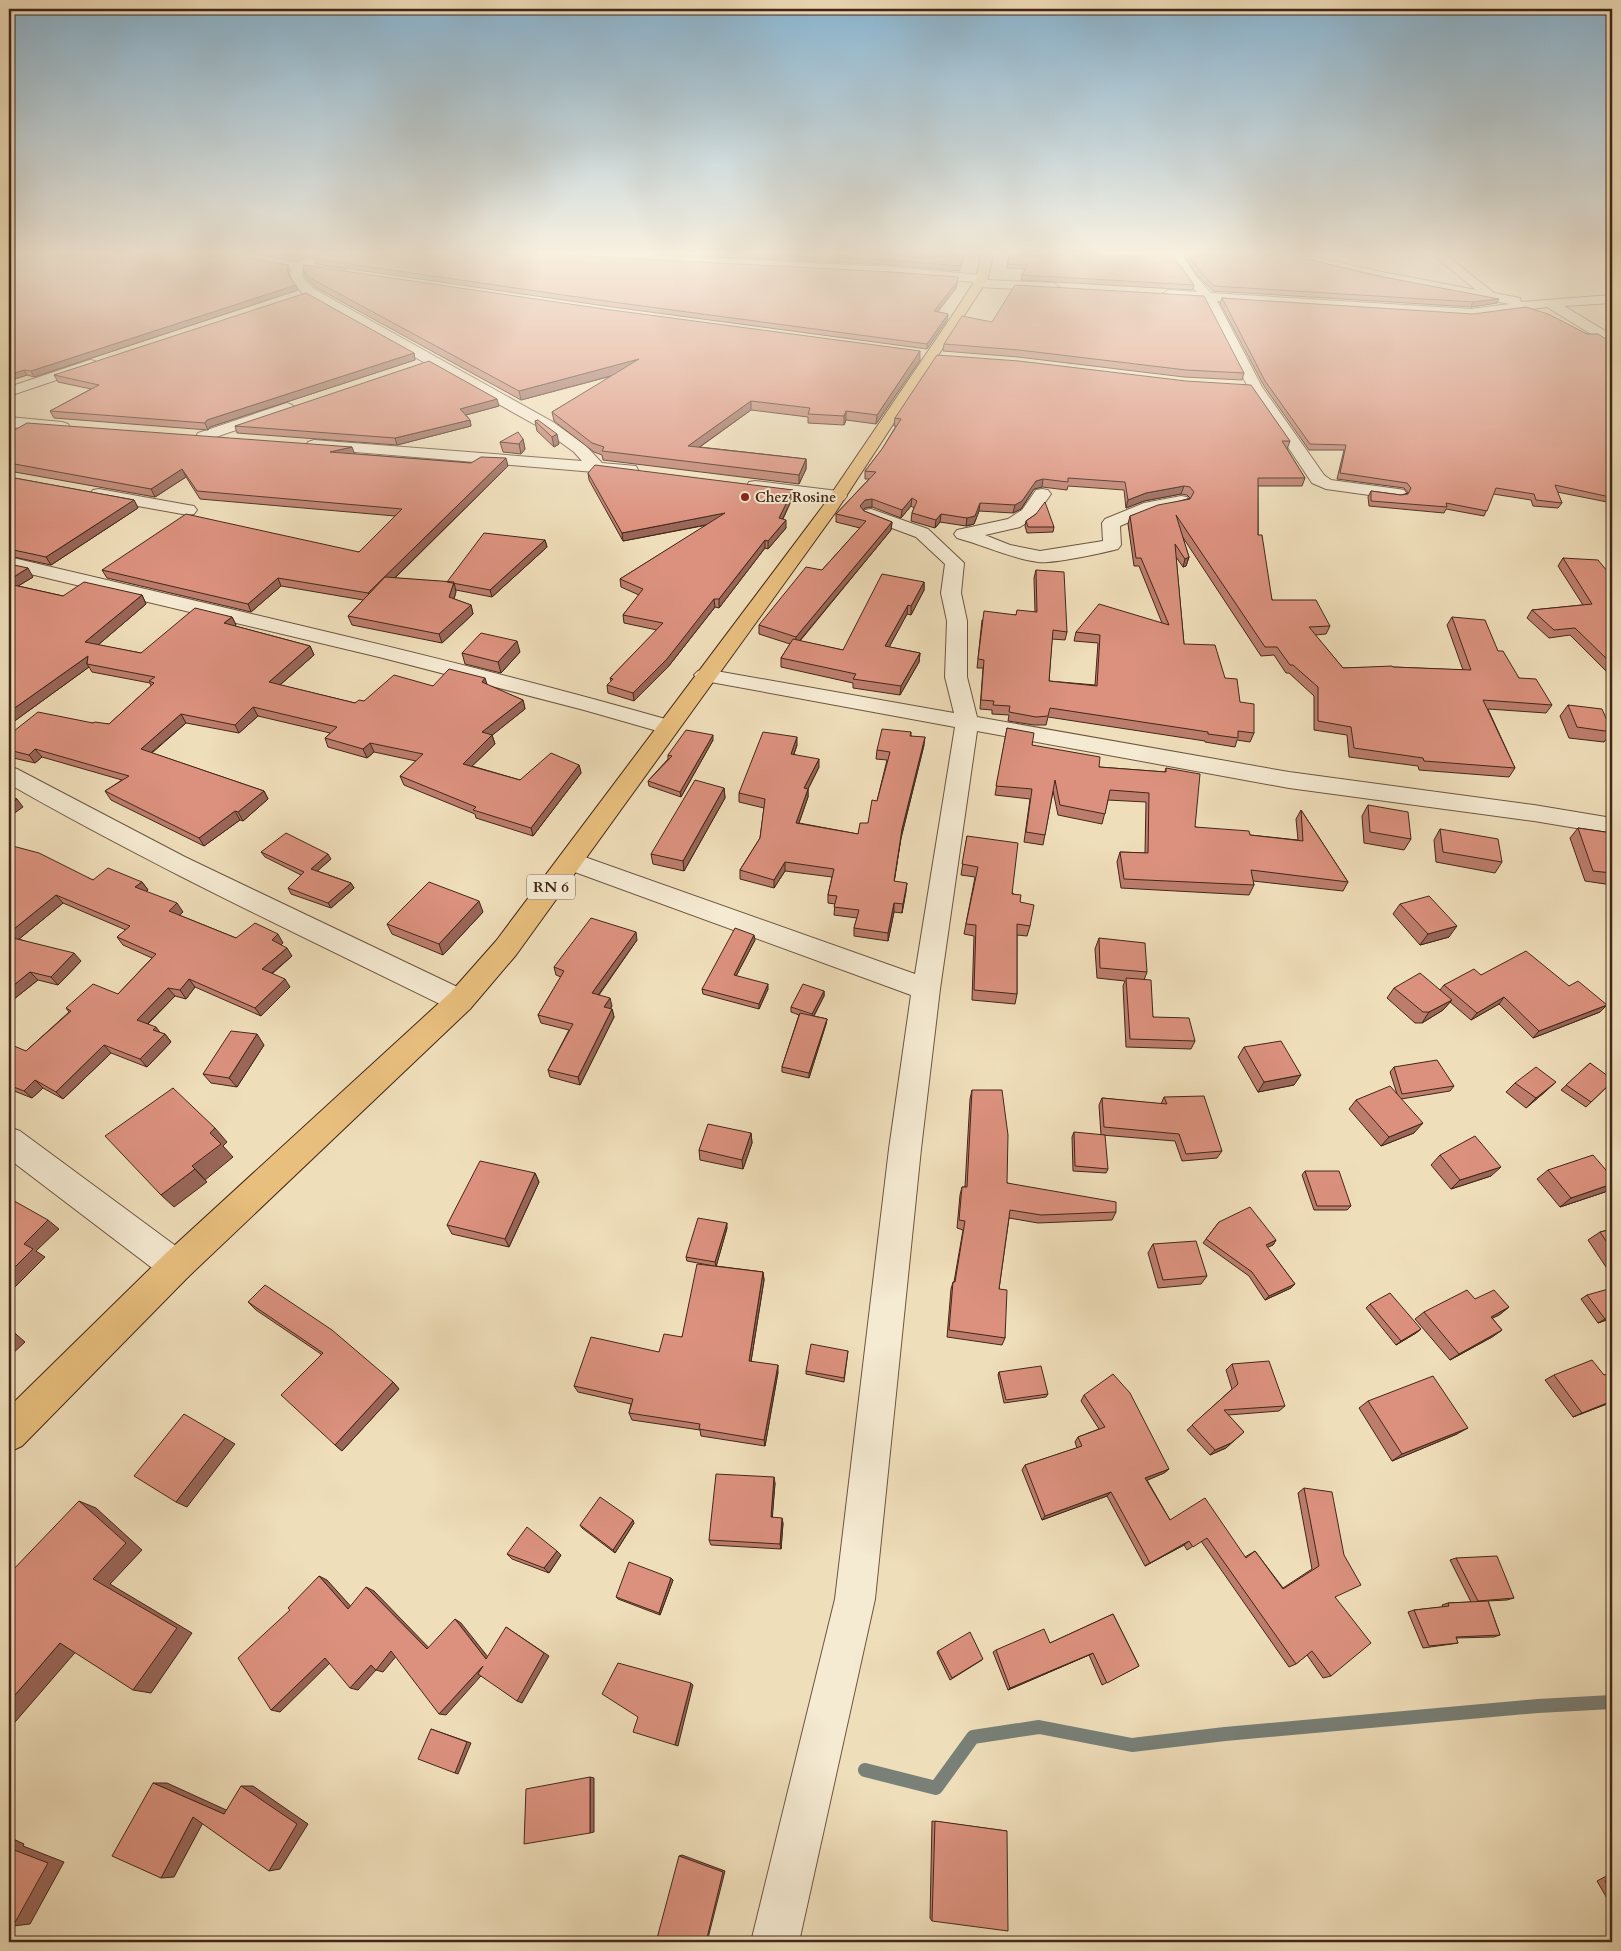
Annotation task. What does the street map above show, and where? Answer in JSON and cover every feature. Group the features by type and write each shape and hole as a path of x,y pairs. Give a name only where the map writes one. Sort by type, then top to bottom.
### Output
{"main road":[{"name":"RN 6","path":"9,1433 176,1266 460,1001 506,948 838,496 939,345"}],"street":[{"path":"407,345 560,434 580,449 596,466"},
{"path":"1233,345 1255,387 1321,482 1398,494"},
{"path":"9,392 102,360"},
{"path":"415,366 434,360"},
{"path":"1236,386 1255,387"},
{"path":"204,436 305,403"},
{"path":"9,422 78,428"},
{"path":"184,435 243,439"},
{"path":"302,444 596,466 644,472"},
{"path":"741,484 838,496"},
{"path":"86,491 188,510"},
{"path":"871,514 922,533 968,534 1014,523 1028,514 1042,494"},
{"path":"968,534 1004,549 1040,557 1112,545 1111,523 1150,508 1181,500"},
{"path":"775,1942 855,1599 905,1149 926,990 968,723 956,677 957,621 951,593 955,563 922,533"},
{"path":"9,564 382,652 592,705 668,727"},
{"path":"705,675 1289,780 1534,813 1612,826"},
{"path":"9,774 62,805 236,893 460,1001"},
{"path":"570,861 926,990"},
{"path":"9,1141 176,1266"}],"building":[{"path":"9,345 111,345 31,371 24,370 9,375"},
{"path":"146,345 400,345 414,353 207,420 205,423 50,411 99,385 54,375"},
{"path":"434,345 875,345 920,351 877,415 846,411 844,416 808,414 810,408 751,401 688,446 806,459 799,475 602,451 604,447 592,443 552,412 639,359 519,391"},
{"path":"957,345 1229,345 1244,373 1186,370 1019,350"},
{"path":"1246,345 1612,345 1612,506 1610,497 1555,485 1562,503 1536,500 1534,494 1496,488 1487,511 1446,503 1447,507 1371,501 1371,491 1401,495 1408,494 1411,488 1407,483 1340,473 1346,445 1310,444 1265,381"},
{"path":"937,355 1019,361 1186,381 1251,385 1290,441 1282,441 1305,478 1258,478 1258,535 1262,535 1272,600 1316,600 1330,626 1309,627 1343,668 1392,666 1471,670 1452,617 1485,620 1498,651 1503,651 1519,678 1536,679 1552,705 1483,700 1515,768 1424,761 1423,758 1354,748 1351,727 1318,721 1318,687 1293,665 1290,665 1277,647 1265,647 1176,515 1189,557 1185,559 1175,544 1184,644 1215,645 1225,678 1237,679 1240,702 1254,704 1254,733 1238,731 1238,738 1050,708 1048,716 1036,717 1009,712 1010,706 993,705 994,701 981,700 984,660 978,659 984,611 1016,615 1017,610 1037,612 1036,570 1064,572 1067,632 1053,630 1049,681 1097,686 1100,635 1076,632 1099,604 1169,625 1141,558 1136,558 1130,516 1158,505 1190,499 1194,492 1190,487 1184,486 1146,493 1128,500 1125,482 1068,478 1068,482 1043,479 1036,481 1022,501 1015,505 980,503 975,516 967,518 941,514 936,520 912,513 917,501 912,498 902,510 872,499 865,500 860,506 864,511 892,522 796,637 759,625 806,567 822,570 866,521 836,514 876,472 865,471 901,419 895,418"},
{"path":"429,361 497,399 460,409 470,420 395,438 235,426"},
{"path":"538,420 557,434 552,437 535,421"},
{"path":"27,423 352,447 330,452 471,463 481,457 506,458 368,593 278,578 248,604 102,570 186,514 359,552 402,509 197,491 182,469 151,489 9,463 9,431 11,432"},
{"path":"518,432 523,439 519,444 500,442"},
{"path":"595,465 793,490 779,518 786,520 768,541 765,540 719,599 714,599 667,659 633,693 607,685 613,679 610,678 663,623 623,615 643,589 620,579 725,513 622,533 588,473"},
{"path":"9,477 134,500 46,557 9,549"},
{"path":"1045,502 1054,527 1028,527 1026,521 1036,514"},
{"path":"484,533 545,540 490,590 447,582"},
{"path":"1563,558 1598,560 1612,577 1612,664 1575,628 1554,630 1532,610 1592,604"},
{"path":"9,564 28,568 9,580"},
{"path":"882,574 924,582 911,606 908,605 885,646 920,653 901,686 853,679 856,674 781,658 793,639 843,650"},
{"path":"385,577 454,582 449,597 471,605 439,634 348,616"},
{"path":"84,582 142,595 85,642 141,653 195,608 232,617 224,623 310,646 269,682 355,703 359,700 364,701 394,675 433,686 449,669 485,678 482,682 523,700 482,732 492,735 463,764 520,780 551,753 579,765 531,828 473,810 476,807 400,776 423,754 370,743 363,749 325,738 337,727 253,707 235,725 181,714 141,749 264,791 238,812 235,811 199,838 105,791 129,776 35,749 29,755 9,750 9,735 38,712 93,723 109,724 154,683 149,681 155,677 87,664 88,656 9,712 9,584 63,596"},
{"path":"481,633 517,641 498,662 462,653"},
{"path":"1568,705 1602,709 1612,732 1577,727"},
{"path":"1007,728 1034,733 1032,745 1100,757 1099,767 1166,772 1166,768 1200,774 1195,827 1249,831 1250,835 1303,841 1301,810 1348,882 1251,870 1254,885 1124,879 1120,852 1148,853 1149,793 1110,790 1105,814 1060,805 1055,780 1045,835 1026,832 1032,789 996,786"},
{"path":"882,729 911,732 910,736 925,737 902,829 894,881 907,883 903,904 894,903 888,933 854,928 859,910 834,907 837,896 828,895 834,869 785,862 774,880 740,870 760,838 765,799 739,793 763,732 797,737 791,754 819,759 804,788 808,789 796,823 858,834 860,823 868,823 872,800 877,801 890,752 877,750"},
{"path":"686,730 713,735 680,792 648,781 672,756 668,755"},
{"path":"695,780 724,788 683,861 651,854"},
{"path":"9,796 17,799 9,804"},
{"path":"1368,805 1408,812 1411,839 1370,832"},
{"path":"1578,828 1612,833 1612,873 1593,871"},
{"path":"1440,829 1498,839 1502,862 1443,852"},
{"path":"286,833 328,854 311,869 351,883 328,903 288,888 304,872 261,852"},
{"path":"967,836 1018,843 1012,894 1021,895 1020,902 1034,905 1030,926 1017,924 1017,994 974,990 976,925 966,924 978,867 962,864"},
{"path":"9,845 39,853 93,880 108,868 142,882 135,887 177,903 169,911 236,938 255,923 278,934 272,940 287,948 262,969 285,979 255,1008 189,979 180,990 168,988 137,1020 156,1027 153,1030 165,1034 140,1059 104,1045 56,1092 35,1080 24,1091 9,1085 9,1051 14,1046 26,1051 71,1011 66,1008 93,984 118,994 156,954 117,937 130,926 56,895 9,933"},
{"path":"429,882 479,901 439,944 387,924"},
{"path":"1429,896 1457,926 1428,934 1400,904"},
{"path":"591,918 636,932 592,993 610,998 604,1007 612,1009 578,1077 548,1070 573,1024 538,1015 564,971 554,967"},
{"path":"735,928 754,935 734,975 768,984 759,1004 702,989"},
{"path":"9,937 74,953 51,977 30,972 9,989"},
{"path":"1099,938 1145,943 1147,972 1100,968"},
{"path":"1526,951 1569,986 1578,981 1607,1005 1539,1031 1504,997 1477,1013 1444,985 1474,969 1481,975"},
{"path":"1420,973 1452,1000 1429,1012 1423,1012 1394,988"},
{"path":"1126,978 1151,980 1153,1017 1189,1018 1195,1041 1130,1039"},
{"path":"803,984 824,991 812,1014 791,1007"},
{"path":"800,1013 827,1019 809,1073 782,1067"},
{"path":"231,1031 257,1034 229,1078 203,1074"},
{"path":"1281,1041 1301,1075 1264,1082 1244,1047"},
{"path":"1437,1060 1454,1086 1402,1094 1394,1067"},
{"path":"1590,1063 1612,1079 1612,1082 1591,1102 1566,1085"},
{"path":"1536,1067 1556,1082 1536,1098 1515,1083"},
{"path":"1390,1086 1423,1123 1389,1137 1356,1100"},
{"path":"173,1088 215,1128 210,1133 221,1144 192,1166 195,1169 161,1195 105,1136"},
{"path":"972,1090 1002,1090 1008,1135 1007,1183 1116,1202 1116,1212 1041,1215 1010,1210 999,1289 1007,1290 1005,1338 949,1330 953,1282 955,1282 965,1221 959,1220 962,1187 967,1187"},
{"path":"1204,1096 1222,1151 1186,1154 1179,1134 1104,1127 1102,1098 1167,1104 1164,1097"},
{"path":"708,1124 751,1133 742,1160 699,1150"},
{"path":"1074,1132 1105,1135 1108,1169 1075,1166"},
{"path":"1475,1136 1501,1167 1460,1180 1440,1155"},
{"path":"1593,1155 1612,1177 1612,1184 1571,1198 1548,1170"},
{"path":"480,1161 535,1173 505,1239 447,1225"},
{"path":"1305,1171 1339,1171 1351,1206 1317,1206"},
{"path":"9,1198 48,1220 24,1244 33,1249 9,1273"},
{"path":"1250,1207 1276,1240 1266,1245 1295,1284 1269,1296 1252,1272 1206,1239 1219,1222"},
{"path":"698,1218 727,1223 715,1262 686,1257"},
{"path":"1612,1229 1612,1250 1600,1232"},
{"path":"1196,1241 1207,1276 1163,1280 1153,1244"},
{"path":"697,1264 763,1272 749,1361 778,1365 764,1440 699,1429 700,1424 629,1413 633,1399 574,1386 591,1337 659,1352 664,1334 682,1337"},
{"path":"265,1285 332,1330 393,1382 335,1445 281,1395 323,1353 248,1302"},
{"path":"1612,1288 1612,1316 1605,1319 1587,1295"},
{"path":"1467,1290 1475,1299 1494,1290 1509,1307 1491,1317 1502,1330 1459,1354 1424,1312"},
{"path":"1390,1293 1421,1329 1401,1341 1370,1304"},
{"path":"811,1344 848,1351 844,1378 806,1371"},
{"path":"1592,1360 1604,1375 1612,1372 1612,1401 1582,1413 1554,1375"},
{"path":"1269,1361 1285,1406 1224,1410 1244,1432 1231,1443 1215,1450 1192,1425 1238,1384 1232,1364"},
{"path":"1041,1366 1048,1394 1006,1400 999,1372"},
{"path":"1113,1374 1130,1393 1169,1469 1145,1478 1170,1520 1205,1498 1246,1558 1255,1551 1283,1589 1319,1566 1304,1488 1332,1492 1344,1555 1361,1585 1335,1597 1371,1643 1331,1676 1312,1651 1296,1664 1207,1538 1193,1547 1189,1541 1150,1563 1111,1492 1045,1516 1025,1465 1082,1446 1078,1437 1105,1427 1084,1395"},
{"path":"1433,1376 1468,1428 1402,1454 1368,1401"},
{"path":"184,1414 225,1438 176,1502 134,1476"},
{"path":"716,1474 774,1477 771,1517 782,1518 780,1544 709,1540"},
{"path":"600,1497 633,1520 613,1550 580,1525"},
{"path":"79,1501 126,1543 93,1579 177,1628 133,1690 60,1643 9,1702 9,1574"},
{"path":"527,1527 557,1551 544,1568 507,1554"},
{"path":"1497,1556 1514,1598 1478,1601 1456,1558"},
{"path":"629,1562 671,1578 659,1613 616,1597"},
{"path":"319,1576 348,1609 366,1587 427,1649 455,1619 486,1659 506,1627 544,1653 517,1701 478,1674 483,1666 439,1714 391,1651 376,1670 371,1665 350,1688 325,1658 271,1710 238,1658 290,1610 288,1608"},
{"path":"1488,1601 1500,1635 1456,1637 1458,1643 1429,1646 1414,1610 1449,1606 1448,1603"},
{"path":"1113,1614 1139,1666 1107,1683 1093,1653 1010,1688 996,1650 1044,1629 1050,1643"},
{"path":"970,1632 983,1659 952,1678 938,1651"},
{"path":"618,1663 691,1683 675,1745 633,1732 638,1717 602,1694"},
{"path":"431,1729 467,1742 455,1773 418,1759"},
{"path":"590,1777 590,1833 524,1844 526,1789"},
{"path":"153,1783 224,1814 241,1786 297,1824 269,1871 193,1817 161,1878 112,1856"},
{"path":"935,1821 1007,1831 1008,1931 932,1921"},
{"path":"9,1848 48,1863 13,1926 9,1924"},
{"path":"679,1856 723,1872 706,1942 656,1942"},
{"path":"1612,1878 1612,1893 1605,1881"}],"waterway":[{"path":"865,1770 936,1788 973,1737 1039,1727 1132,1745 1225,1734 1538,1706 1612,1702"}],"place":[{"name":"Chez Rosine","path":"745,497"}]}
